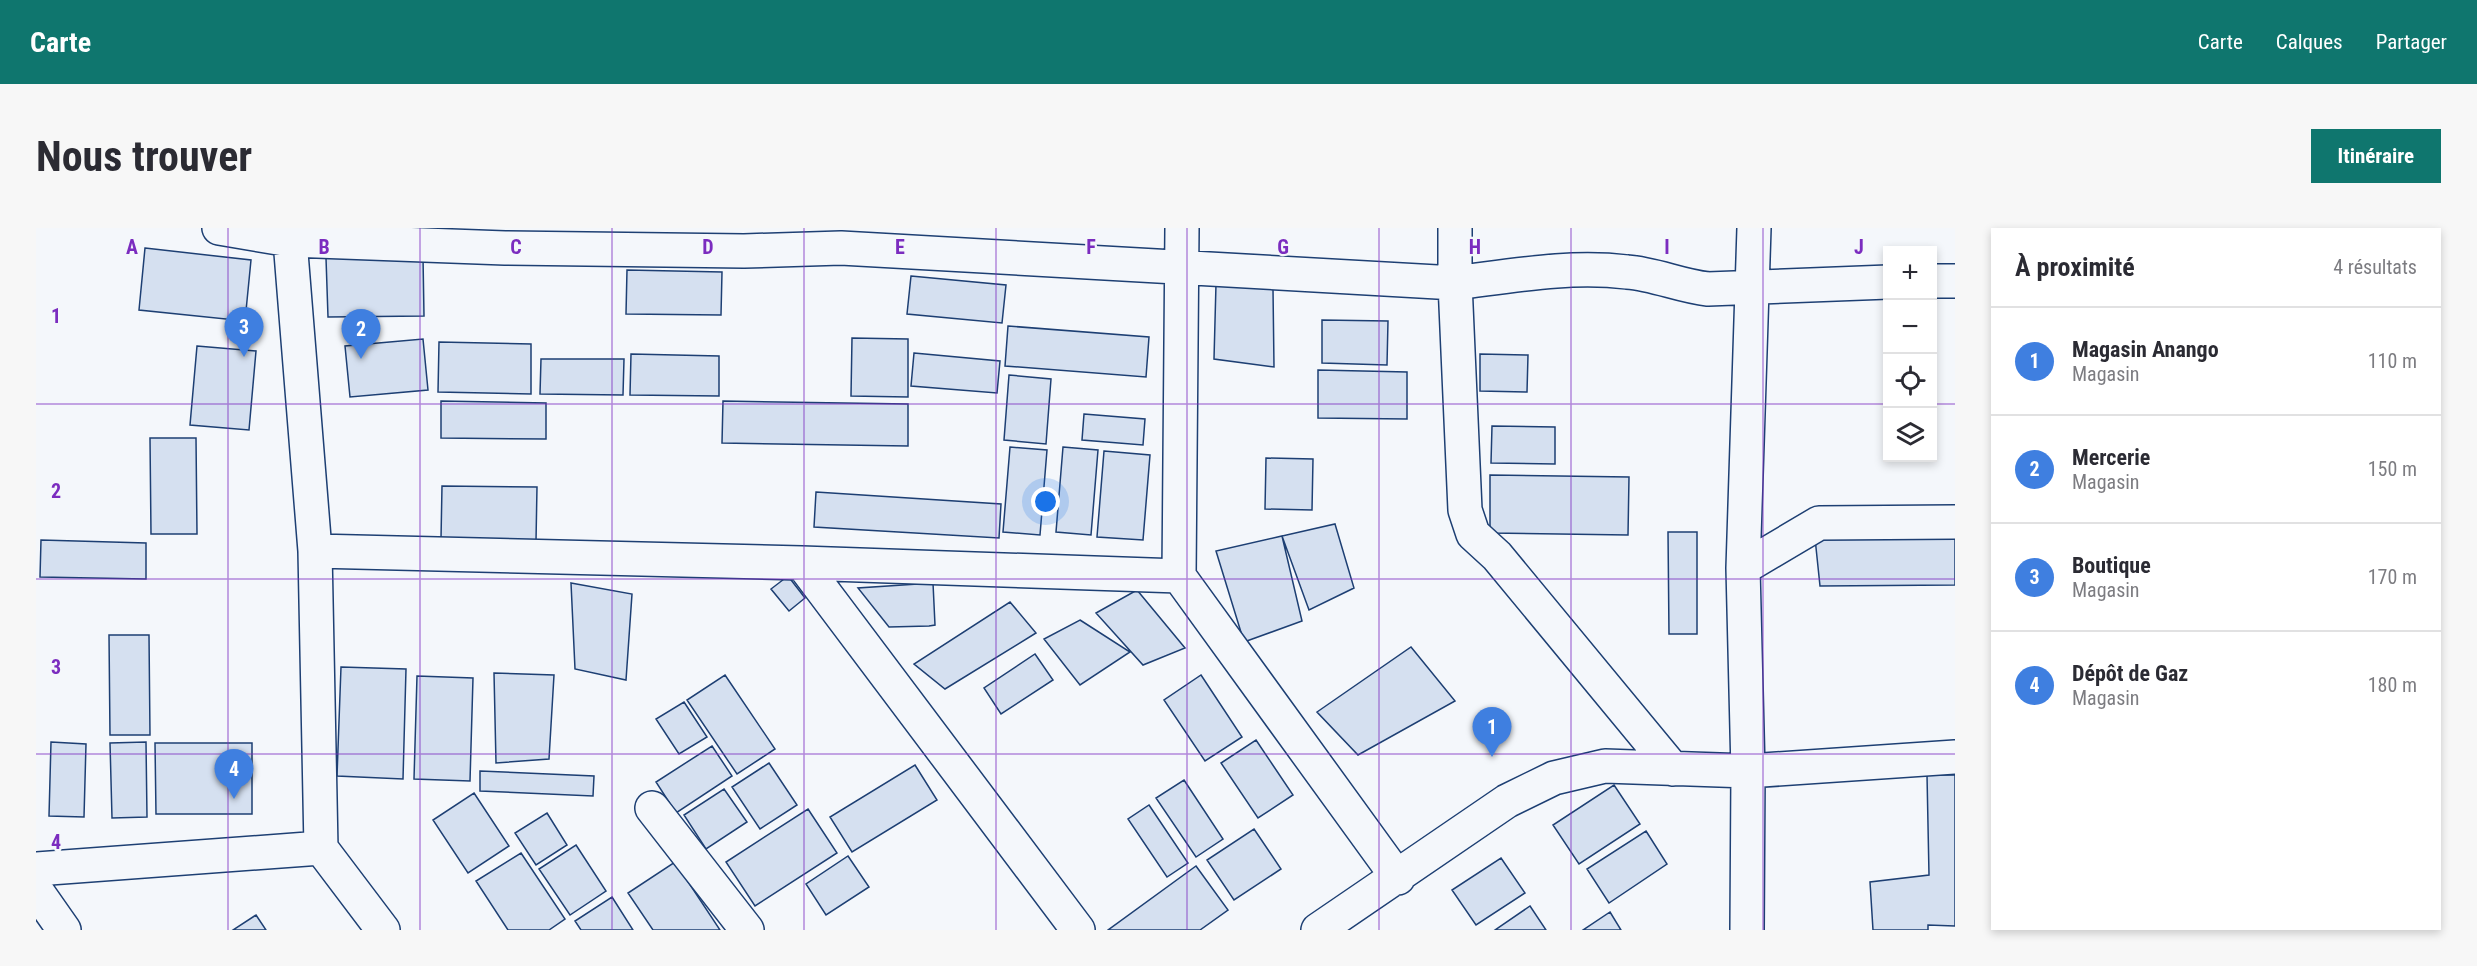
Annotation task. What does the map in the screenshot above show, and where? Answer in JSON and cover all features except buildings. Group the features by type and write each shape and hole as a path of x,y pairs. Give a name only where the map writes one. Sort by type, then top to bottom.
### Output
{"street":[{"path":"219,228 289,234 623,251 744,251 841,238 1182,266 1455,283 1542,272 1582,270 1654,276 1708,289 1753,285 1883,282"},
{"path":"1182,228 1179,576 1398,878"},
{"path":"1455,228 1455,283 1465,510 1473,534 1497,556 1673,769"},
{"path":"1747,930 1748,771 1743,568 1754,228"},
{"path":"289,234 315,551 321,848 383,930"},
{"path":"1937,281 1955,281"},
{"path":"1743,568 1819,523 1955,522"},
{"path":"315,551 802,563 1179,576"},
{"path":"802,563 1078,930"},
{"path":"1318,930 1398,878 1508,801 1554,778 1605,766 1748,771 1955,757"},
{"path":"652,808 747,930"},
{"path":"36,869 321,848"},
{"path":"36,890 64,930"}],"place":[{"name":"Boutique","path":"244,357"},
{"name":"Mercerie","path":"361,359"},
{"name":"Magasin Anango","path":"1492,757"},
{"name":"Dépôt de Gaz","path":"234,799"}]}
